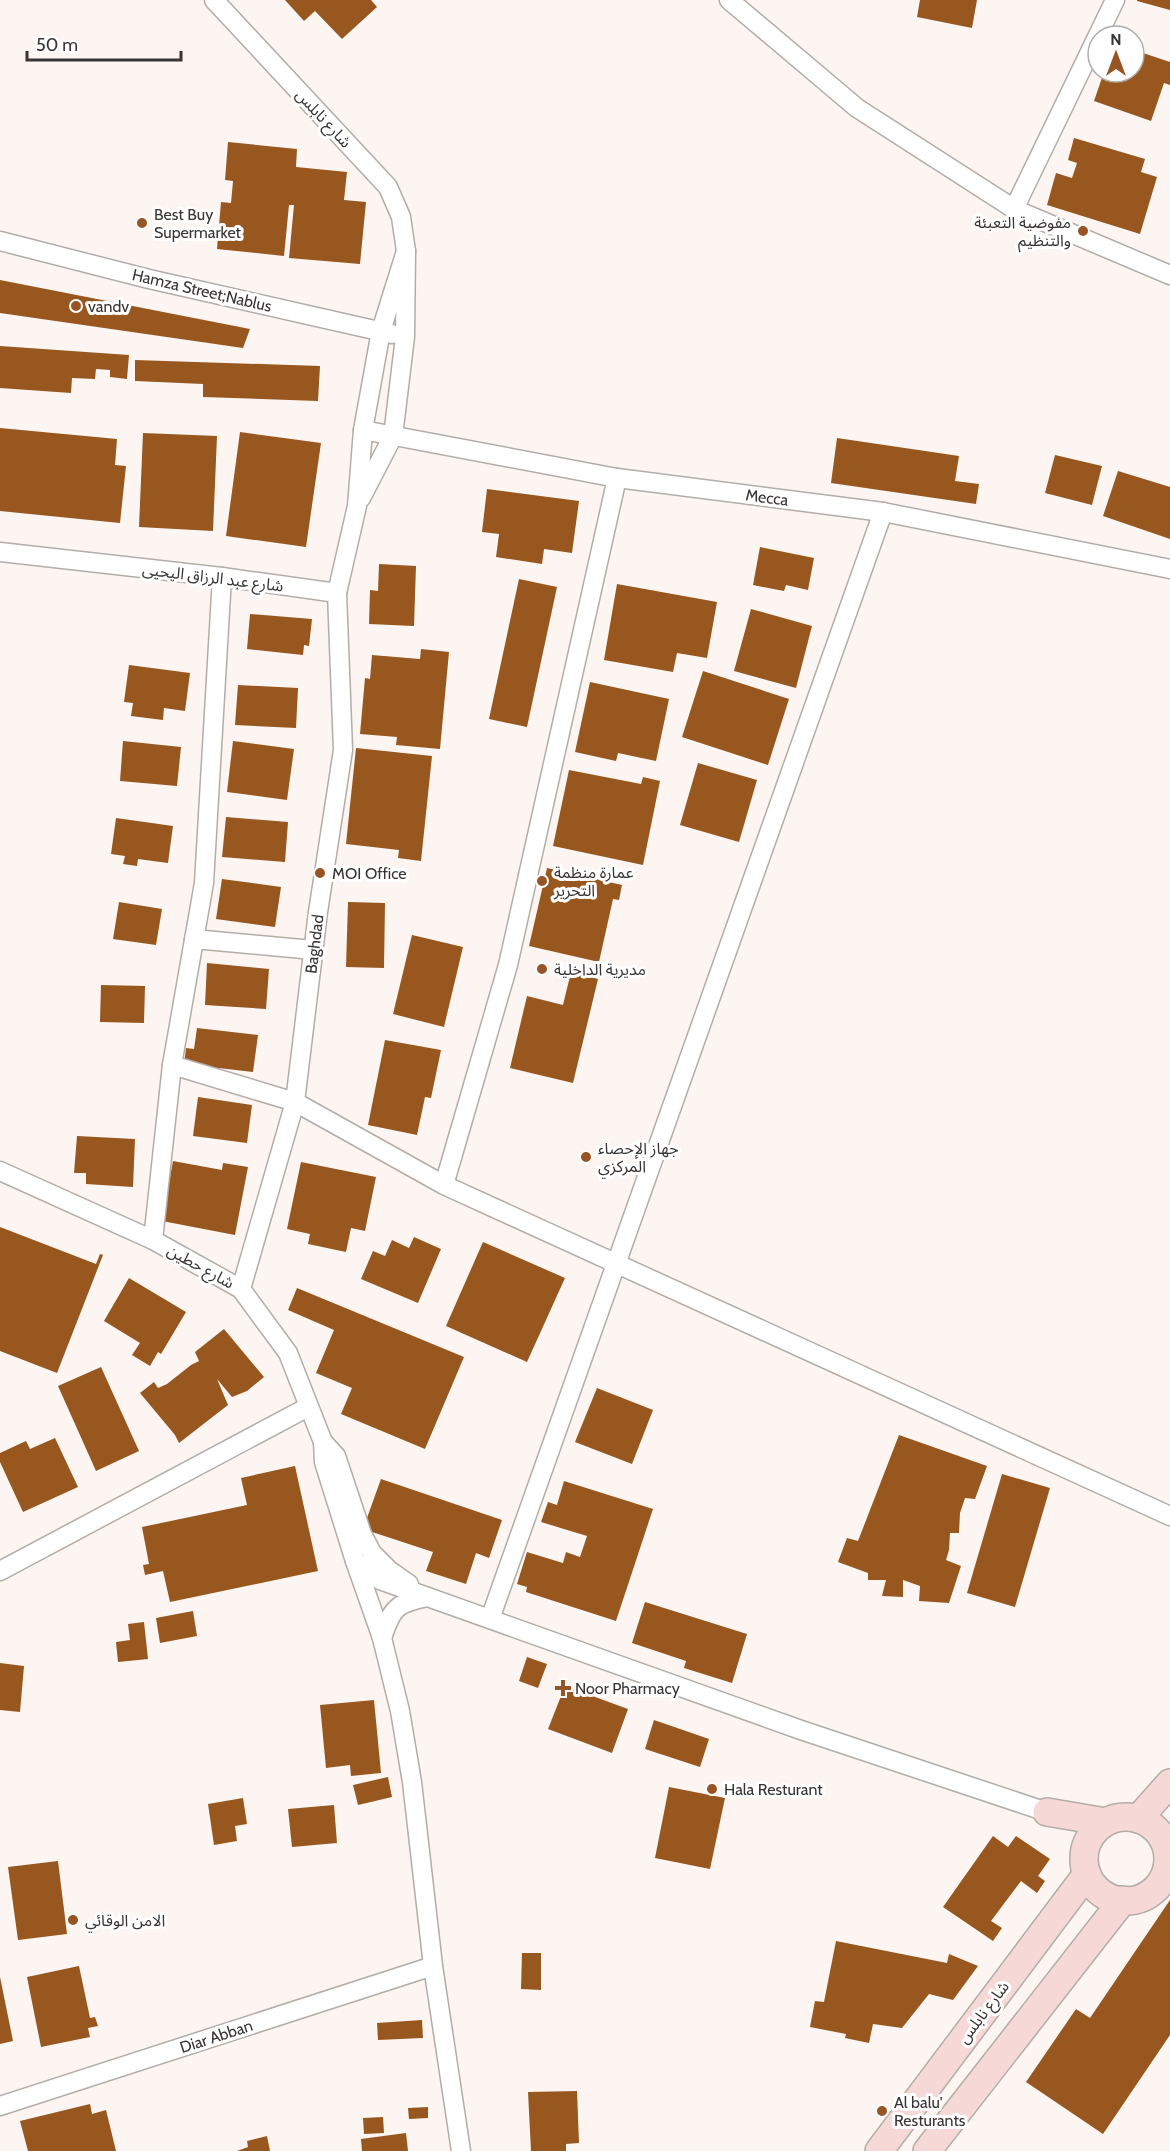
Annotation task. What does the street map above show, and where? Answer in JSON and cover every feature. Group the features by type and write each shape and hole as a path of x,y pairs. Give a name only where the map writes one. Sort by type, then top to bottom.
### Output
{"main road":[{"path":"1138,1819 1170,1783"},
{"path":"1047,1812 1106,1822"},
{"path":"1047,1812 1070,1836 1093,1884 1111,1898 1136,1899 1148,1894 1159,1885 1168,1861 1168,1845 1156,1830 1138,1819 1116,1818 1106,1822 1091,1836 1085,1865"},
{"name":"شارع نابلس","path":"879,2151 1085,1865"},
{"path":"927,2151 1123,1900"}],"street":[{"name":"شارع نابلس","path":"214,0 388,187 401,217 406,251 405,337 393,436"},
{"path":"729,0 856,108 1014,209 1170,275"},
{"path":"1014,209 1115,0"},
{"name":"Hamza Street;Nablus","path":"0,241 149,279 405,337"},
{"path":"337,593 357,506 363,430 381,331 406,251"},
{"name":"Mecca","path":"363,430 617,478 883,512 1170,568"},
{"path":"357,506 393,436"},
{"path":"444,1185 508,965 617,478"},
{"path":"490,1619 883,512"},
{"name":"شارع عبد الرزاق اليحيى","path":"0,552 222,577 337,593"},
{"path":"153,1240 172,1065 204,883 222,577"},
{"name":"Baghdad","path":"241,1289 295,1102 313,950 343,750 337,593"},
{"path":"194,939 313,950"},
{"path":"172,1065 295,1102 444,1185 1170,1516"},
{"name":"شارع حطين","path":"0,1171 153,1240 241,1289 288,1353 323,1442"},
{"path":"0,1570 308,1407"},
{"path":"323,1442 324,1462 382,1638 400,1711 410,1772 433,1966 461,2151"},
{"path":"323,1442 336,1456 362,1534 385,1575"},
{"path":"355,1561 428,1597 801,1730 1047,1812"},
{"path":"369,1604 385,1575"},
{"path":"382,1638 390,1615 407,1601 428,1597"},
{"name":"Diar Abban","path":"0,2106 433,1966"}],"building":[{"path":"285,0 371,0 377,7 342,39 315,11 304,21"},
{"path":"920,0 977,0 972,28 917,17"},
{"path":"1170,0 1170,10 1137,1"},
{"path":"1146,54 1170,62 1170,85 1164,83 1151,121 1094,101 1100,84 1146,84"},
{"path":"1074,138 1145,159 1141,172 1157,177 1140,234 1047,205 1056,173 1072,178 1077,163 1068,160"},
{"path":"228,142 297,149 296,167 347,172 344,200 366,202 360,264 289,258 294,205 289,205 284,256 217,249 221,202 231,203 233,181 225,180"},
{"path":"0,280 250,329 243,348 0,313"},
{"path":"0,346 129,355 127,379 110,377 110,370 96,369 95,379 72,378 71,393 0,388"},
{"path":"135,360 320,366 318,401 203,397 203,384 135,381"},
{"path":"0,428 117,439 115,465 126,466 120,523 0,511"},
{"path":"240,432 321,443 306,547 226,536"},
{"path":"143,433 217,436 213,531 139,527"},
{"path":"837,438 959,456 955,481 979,484 976,504 831,483"},
{"path":"1055,455 1102,466 1092,505 1045,493"},
{"path":"1118,471 1170,487 1170,539 1103,516"},
{"path":"487,489 579,501 572,553 544,549 542,564 496,557 499,534 482,532"},
{"path":"760,547 814,558 808,590 786,585 784,591 753,585"},
{"path":"379,564 416,566 414,626 369,624 370,590 378,591"},
{"path":"519,579 557,587 527,727 489,719"},
{"path":"617,584 717,602 707,658 677,653 673,672 604,660"},
{"path":"751,609 812,626 796,688 734,671"},
{"path":"250,614 312,619 309,646 304,645 303,655 247,649"},
{"path":"421,649 449,652 440,749 396,745 397,737 360,734 365,678 370,679 372,655 420,659"},
{"path":"129,665 190,673 185,711 164,708 163,720 131,716 133,703 124,702"},
{"path":"703,671 789,699 768,765 682,737"},
{"path":"590,682 669,699 656,761 618,753 616,761 575,752"},
{"path":"238,685 298,688 296,728 235,725"},
{"path":"123,741 181,747 177,786 120,781"},
{"path":"233,741 294,749 287,800 227,792"},
{"path":"356,748 432,756 421,861 398,858 399,850 346,844"},
{"path":"698,763 757,780 739,842 680,825"},
{"path":"569,770 641,784 643,777 660,781 643,865 553,846"},
{"path":"226,817 288,822 285,862 222,857"},
{"path":"116,818 173,826 168,863 138,859 137,866 123,864 125,856 111,854"},
{"path":"547,868 622,885 619,900 613,899 599,962 529,946"},
{"path":"222,879 281,887 275,927 216,919"},
{"path":"119,902 162,909 156,945 113,939"},
{"path":"348,902 385,903 384,968 346,967"},
{"path":"412,935 463,947 444,1027 393,1014"},
{"path":"207,963 269,969 266,1009 205,1005"},
{"path":"571,972 598,979 573,1083 510,1068 527,996 563,1005"},
{"path":"101,985 145,986 144,1023 100,1022"},
{"path":"197,1028 258,1035 253,1072 184,1064 186,1048 194,1049"},
{"path":"385,1040 441,1050 431,1098 425,1097 417,1135 368,1125"},
{"path":"198,1097 252,1105 247,1143 193,1136"},
{"path":"77,1136 135,1139 133,1187 86,1184 86,1173 74,1173"},
{"path":"173,1161 222,1170 223,1163 248,1167 235,1235 162,1221"},
{"path":"301,1162 376,1177 365,1231 351,1228 346,1252 308,1244 310,1234 287,1229"},
{"path":"0,1227 96,1264 100,1254 103,1255 57,1373 0,1351"},
{"path":"414,1237 441,1249 418,1303 361,1279 373,1251 385,1256 392,1240 409,1248"},
{"path":"483,1242 565,1278 527,1362 446,1326"},
{"path":"129,1278 186,1312 161,1354 158,1352 150,1366 132,1355 140,1343 104,1321"},
{"path":"297,1288 464,1357 425,1449 341,1414 352,1388 316,1373 334,1330 288,1310"},
{"path":"224,1329 264,1377 247,1391 232,1397 217,1379 228,1405 179,1443 140,1393 154,1382 158,1388 167,1384 199,1361 195,1352"},
{"path":"101,1367 139,1451 96,1471 58,1386"},
{"path":"597,1388 653,1410 632,1464 575,1442"},
{"path":"899,1435 987,1466 975,1499 965,1498 960,1513 959,1533 950,1533 946,1560 961,1566 949,1603 919,1601 920,1586 903,1580 903,1597 882,1596 886,1580 868,1580 868,1573 838,1562 847,1538 858,1541"},
{"path":"55,1438 78,1487 23,1512 0,1462 0,1453 26,1441 30,1449"},
{"path":"295,1466 318,1571 170,1602 163,1571 145,1575 143,1565 149,1564 142,1527 247,1505 241,1478"},
{"path":"1002,1474 1050,1488 1015,1607 967,1593"},
{"path":"381,1479 502,1520 489,1558 476,1553 466,1584 426,1571 433,1552 363,1529"},
{"path":"564,1481 653,1509 616,1621 526,1592 527,1587 517,1584 527,1552 563,1563 566,1552 580,1557 587,1536 541,1522 548,1502 557,1505"},
{"path":"645,1602 747,1634 732,1683 684,1668 686,1661 632,1643"},
{"path":"193,1611 197,1636 160,1643 156,1618"},
{"path":"144,1622 148,1659 118,1662 116,1642 130,1640 128,1624"},
{"path":"527,1657 547,1664 538,1688 519,1681"},
{"path":"0,1663 24,1666 20,1712 0,1710"},
{"path":"565,1686 628,1709 612,1753 548,1729"},
{"path":"374,1700 381,1773 351,1776 350,1765 326,1768 320,1705"},
{"path":"654,1720 709,1739 700,1767 645,1749"},
{"path":"388,1777 392,1797 358,1805 353,1785"},
{"path":"669,1787 725,1798 710,1869 655,1858"},
{"path":"243,1798 247,1824 235,1826 237,1841 214,1845 208,1804"},
{"path":"334,1805 337,1843 292,1847 288,1809"},
{"path":"993,1836 1008,1847 1016,1836 1050,1859 1038,1876 1045,1881 1037,1893 1021,1881 991,1921 1002,1928 993,1941 943,1907"},
{"path":"58,1861 67,1934 18,1940 8,1867"},
{"path":"1170,1900 1170,2035 1103,2134 1026,2082 1076,2009 1090,2018"},
{"path":"836,1941 947,1963 949,1954 978,1966 953,2000 929,1994 902,2028 873,2024 869,2043 845,2038 846,2034 810,2027 815,2001 824,2002"},
{"path":"522,1953 541,1953 541,1990 521,1989"},
{"path":"79,1966 90,2018 95,2017 98,2026 88,2028 90,2037 41,2047 27,1977"},
{"path":"0,1977 13,2041 0,2044"},
{"path":"422,2020 423,2038 378,2040 377,2023"},
{"path":"577,2091 579,2143 566,2144 566,2151 531,2151 528,2092"},
{"path":"90,2104 92,2114 106,2110 116,2151 28,2151 20,2121"},
{"path":"428,2107 428,2118 409,2119 408,2108"},
{"path":"383,2117 384,2133 364,2134 363,2118"},
{"path":"406,2133 408,2151 362,2151 361,2139"},
{"path":"267,2136 270,2151 237,2151 248,2147 247,2141"}],"place":[{"name":"Best Buy Supermarket","path":"142,223"},
{"name":"مفوضية التعبئة والتنظيم","path":"1083,231"},
{"name":"vandv","path":"76,306"},
{"name":"MOI Office","path":"320,873"},
{"name":"عمارة منظمة التحرير","path":"542,881"},
{"name":"مديرية الداخلية","path":"542,969"},
{"name":"جهاز الإحصاء المركزي","path":"586,1157"},
{"name":"Noor Pharmacy","path":"563,1688"},
{"name":"Hala Resturant","path":"712,1789"},
{"name":"الامن الوقائي","path":"73,1920"},
{"name":"Al balu' Resturants","path":"882,2111"}]}
